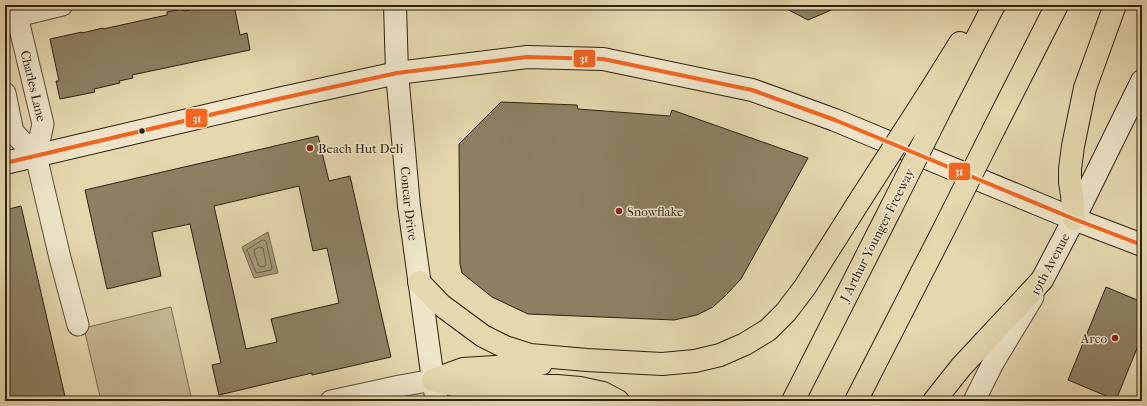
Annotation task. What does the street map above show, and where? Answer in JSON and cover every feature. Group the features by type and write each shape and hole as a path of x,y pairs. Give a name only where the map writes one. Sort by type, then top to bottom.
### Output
{"highway":[{"path":"419,282 441,305 483,336 505,347 530,355 662,364 695,361 720,355 745,344 768,330 786,312 805,287 862,197 934,102 984,5"},
{"name":"J Arthur Younger Freeway","path":"793,401 891,208 934,102 994,5"},
{"path":"856,401 1057,5"},
{"path":"1074,219 1070,182 1073,146 1085,88 1115,5"},
{"path":"934,401 961,367 1042,280"},
{"path":"435,391 463,369 586,360"},
{"path":"435,391 453,385 556,386 580,388 603,393 618,401"}],"main road":[{"name":"Concar Drive","path":"395,5 397,73 409,206 435,391"},
{"path":"5,163 278,99 397,73 527,57 603,59 752,90 835,120 1074,219 1142,245"},
{"name":"19th Avenue","path":"1042,280 1142,82"}],"street":[{"path":"11,18 62,5"},
{"name":"Charles Lane","path":"11,18 42,124 36,156"},
{"path":"5,94 14,132 36,156 60,258 78,325"},
{"name":"19th Avenue","path":"974,401 993,363 1042,280"},
{"path":"331,401 400,386 435,391"}],"shaded area":[{"path":"171,307 192,401 101,401 84,328"}],"water":[{"path":"268,232 278,273 254,278 242,247"}],"building":[{"path":"211,5 234,5 240,35 247,33 250,50 132,75 133,78 119,81 120,83 94,89 95,92 60,99 56,81 59,81 50,39 167,15 167,12 182,9 185,11"},
{"path":"779,5 843,5 808,20"},
{"name":"Snowflake","path":"501,102 577,105 578,109 670,116 672,110 808,158 741,279 713,307 697,315 674,320 528,314 492,297 462,273 460,264 459,144"},
{"path":"318,136 329,181 350,176 391,357 312,375 312,373 219,395 212,365 221,363 190,224 152,232 161,276 107,289 85,190","holes":["299,186 313,251 327,248 339,303 271,319 277,342 246,349 214,206"]},
{"path":"21,206 66,401 5,401 5,210"},
{"path":"1106,287 1142,302 1142,336 1116,400 1068,380"}],"transit line":[{"name":"31","path":"5,163 278,99 397,73 527,57 603,59 752,90 835,120 1074,219 1142,245"}],"place":[{"name":"Beach Hut Deli","path":"310,148"},
{"name":"Snowflake","path":"619,211"},
{"name":"Arco","path":"1115,338"}]}
